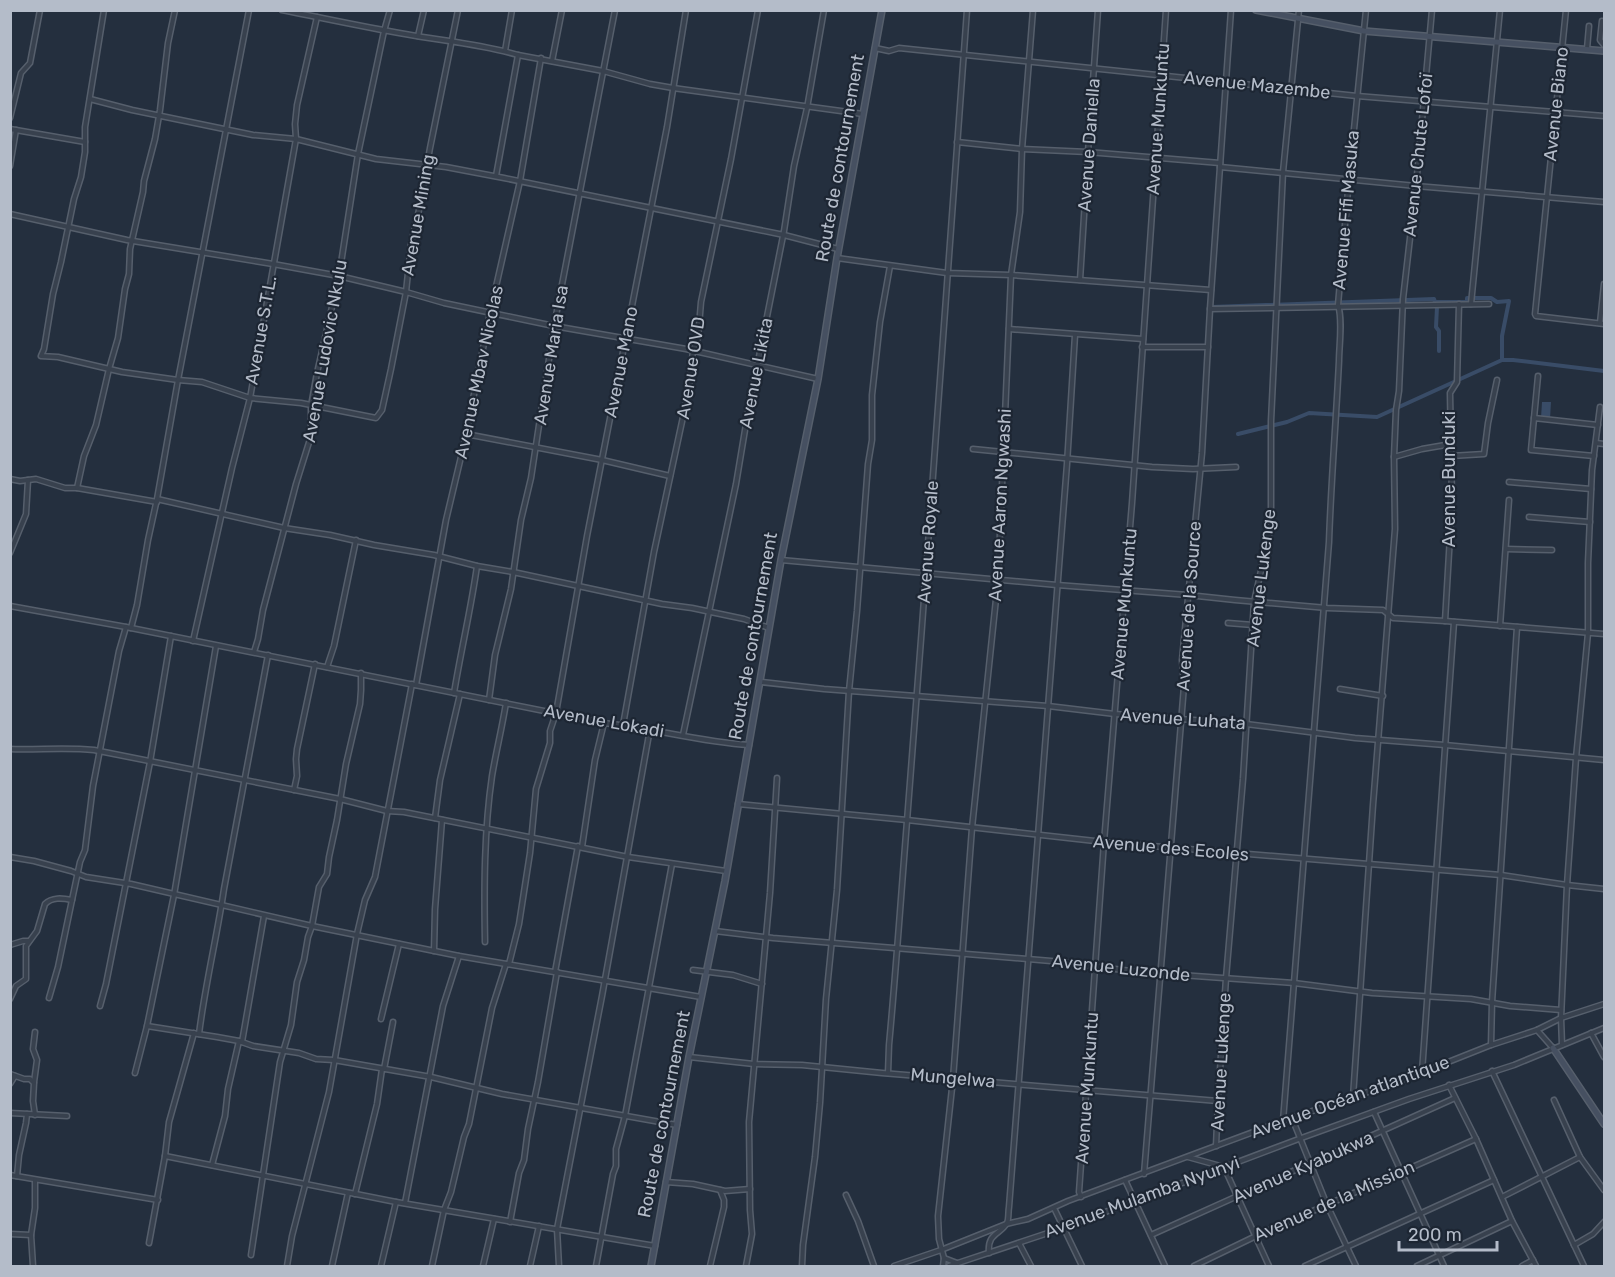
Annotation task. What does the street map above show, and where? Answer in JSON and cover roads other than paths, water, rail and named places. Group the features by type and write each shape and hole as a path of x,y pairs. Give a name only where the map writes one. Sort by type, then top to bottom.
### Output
{"street":[{"path":"10,118 21,72 30,63 40,10"},
{"path":"104,10 85,128 81,177 52,294 41,356 51,356 109,369 202,382 250,398 311,406"},
{"path":"76,488 86,447 94,431 118,338 129,274 130,249 155,140 168,43 175,10"},
{"path":"131,628 249,10"},
{"path":"282,10 384,31 541,58 650,84 807,108 863,114"},
{"name":"Avenue Ludovic Nkulu","path":"254,652 284,528 311,436 311,406 339,276 358,154 390,10"},
{"path":"418,36 424,10"},
{"name":"Avenue Mining","path":"311,406 376,418 382,410 406,292 411,244 458,10"},
{"path":"505,51 512,10"},
{"path":"552,61 562,10"},
{"name":"Avenue Maria Isa","path":"489,700 495,655 511,589 521,520 536,447 554,326 615,10"},
{"name":"Avenue Mano","path":"432,1266 444,1210 469,1124 492,1008 519,924 537,789 550,743 550,731 652,207 686,10"},
{"name":"Avenue OVD","path":"623,725 645,600 689,389 693,350 698,338 701,302 758,10"},
{"name":"Avenue Likita","path":"683,735 727,530 784,235 796,157 824,10"},
{"name":"Route de contournement","path":"651,1266 689,1057 715,931 781,560 818,379 837,258 882,10"},
{"name":"Avenue Royale","path":"888,1073 967,10"},
{"name":"Avenue Aaron Ngwashi","path":"944,1258 938,1231 938,1216 953,1079 972,828 998,580 1011,274 1020,212 1022,149 1034,10"},
{"name":"Avenue Daniella","path":"1080,280 1098,10"},
{"name":"Avenue Munkuntu","path":"1081,1197 1079,1192 1086,1090 1135,465 1166,10"},
{"name":"Avenue de la Source","path":"1144,1174 1184,686 1182,660 1200,469 1231,10"},
{"path":"1256,10 1364,31 1605,51"},
{"name":"Avenue Lukenge","path":"1216,1146 1254,602 1270,526 1271,421 1283,172 1299,10"},
{"name":"Avenue Fifi Masuka","path":"1283,1121 1329,543 1340,332 1338,305 1348,179 1366,10"},
{"name":"Avenue Chute Lofoï","path":"1353,1097 1395,529 1394,457 1396,410 1400,391 1403,303 1432,10"},
{"path":"1471,300 1500,10"},
{"name":"Avenue Biano","path":"1566,10 1535,315 1602,324"},
{"name":"Avenue S.T.L.","path":"193,641 250,398 296,138 297,105 317,17"},
{"path":"1602,21 1600,40 1605,45"},
{"path":"1587,50 1589,26"},
{"name":"Avenue Mazembe","path":"874,48 889,51 900,48 1356,96 1605,116"},
{"path":"496,176 518,55"},
{"name":"Avenue Mbav Nicolas","path":"287,1266 329,1092 357,934 365,900 375,877 434,590 450,498 466,434 520,181 541,58"},
{"path":"90,99 253,135 296,138 376,159 446,167 652,207 839,249"},
{"path":"10,166 13,130 85,142"},
{"path":"957,142 1155,158 1416,186 1605,202"},
{"path":"10,214 133,241 339,276 490,313 693,350 818,379"},
{"path":"837,258 946,273 1011,274 1211,290"},
{"path":"802,1266 815,1157 826,999 837,890 849,691 872,440 872,395 880,322 890,266"},
{"path":"1602,324 1605,284"},
{"path":"1210,309 1403,303 1459,304 1471,300 1489,304"},
{"name":"Avenue Bunduki","path":"1445,621 1452,502 1450,393 1457,384 1459,304"},
{"path":"1009,329 1143,339"},
{"path":"989,1253 992,1237 1006,1224 1008,1216 1068,459 1075,335"},
{"path":"1142,346 1208,347"},
{"path":"1538,376 1531,450 1594,456"},
{"path":"1451,456 1484,453 1497,380"},
{"path":"1562,1045 1561,1010 1567,885 1588,633 1591,489 1600,407"},
{"path":"1534,418 1598,425"},
{"path":"466,434 602,460 670,476"},
{"path":"1596,443 1605,444"},
{"path":"1394,457 1429,447 1451,444"},
{"path":"973,449 1135,465 1200,469 1236,467"},
{"path":"10,479 36,479 65,488 157,501 284,528 408,550 744,619 770,628"},
{"path":"10,553 26,514 28,480"},
{"path":"1509,482 1591,489"},
{"path":"1500,626 1509,500"},
{"path":"1529,517 1590,522"},
{"path":"327,667 334,646 356,540"},
{"path":"1506,549 1551,550"},
{"path":"781,560 1254,602 1383,610 1392,618 1605,634"},
{"path":"454,693 472,605 477,566"},
{"name":"Avenue Lokadi","path":"10,606 361,673 604,723 749,745"},
{"path":"1422,1072 1454,622"},
{"path":"1228,623 1253,625"},
{"path":"50,999 85,850 93,786 119,651 126,627"},
{"path":"1491,1045 1517,627"},
{"path":"100,1006 150,762 171,636"},
{"path":"135,1073 174,895 216,646"},
{"path":"149,1243 158,1200 169,1122 197,1033 268,655"},
{"path":"294,790 297,776 297,749 315,664"},
{"path":"251,1256 280,1062 291,1025 297,982 312,926 319,887 327,874 346,764 360,704 361,673"},
{"name":"Avenue Luhata","path":"760,682 1246,724 1379,740 1605,760"},
{"path":"1340,689 1383,696"},
{"path":"435,818 440,780 460,694"},
{"path":"485,942 484,883 487,829 493,775 506,703"},
{"path":"510,1222 519,1173 524,1160 556,972 595,760 604,723"},
{"path":"559,1266 558,1229 650,729"},
{"path":"10,749 76,748 101,752 340,799 387,811 404,812 628,857 726,871"},
{"path":"746,1266 752,1234 749,1122 766,937 777,778"},
{"name":"Avenue des Ecoles","path":"738,804 1104,842 1501,875 1605,889"},
{"path":"434,951 442,820"},
{"path":"10,857 71,870 86,877 399,944 701,997"},
{"path":"597,1266 613,1174 616,1168 616,1149 626,1116 672,864"},
{"path":"10,999 16,986 26,979 26,949 37,931 46,903 56,899 72,900"},
{"path":"212,1165 225,1116 228,1089 240,1041 264,915"},
{"name":"Avenue Luzonde","path":"715,931 1294,983 1561,1010"},
{"path":"10,945 29,941"},
{"path":"381,1019 399,944"},
{"path":"405,1203 443,1006 459,956"},
{"path":"693,970 732,975 762,984"},
{"name":"Avenue Océan atlantique","path":"894,1266 1006,1224 1028,1219 1283,1121 1537,1030 1561,1018 1605,1004"},
{"path":"355,1194 377,1104 393,1022"},
{"path":"147,1026 240,1041 253,1046 284,1050 316,1059 431,1077 475,1088 677,1125"},
{"name":"Avenue Mulamba Nyunyi","path":"949,1266 1063,1228 1449,1084 1514,1065 1605,1028"},
{"path":"1537,1030 1553,1048 1605,1124"},
{"path":"35,1032 33,1049 37,1060 34,1072 35,1114"},
{"path":"1590,1034 1605,1057"},
{"name":"Mungelwa","path":"689,1057 1218,1101"},
{"path":"1492,1071 1584,1266"},
{"path":"10,1084 13,1075 30,1079 34,1083"},
{"path":"1449,1084 1512,1221 1536,1266"},
{"name":"Avenue Kyabukwa","path":"1151,1235 1455,1098"},
{"path":"1554,1100 1580,1157 1605,1190"},
{"path":"1374,1112 1444,1266"},
{"path":"10,1113 67,1116"},
{"path":"17,1176 27,1114"},
{"path":"1292,1118 1327,1205 1356,1266"},
{"name":"Avenue de la Mission","path":"1194,1266 1256,1236 1476,1139"},
{"path":"165,1156 396,1202 655,1246"},
{"path":"1188,1157 1224,1167 1269,1266"},
{"path":"1502,1197 1580,1157"},
{"path":"10,1175 158,1200"},
{"path":"33,1266 31,1235 35,1208 35,1180"},
{"path":"1125,1180 1165,1266"},
{"path":"1305,1266 1494,1180"},
{"path":"666,1182 693,1184 725,1191 750,1189"},
{"path":"710,1266 724,1207 720,1190"},
{"path":"332,1266 348,1192"},
{"path":"846,1195 874,1266"},
{"path":"381,1266 396,1202"},
{"path":"1054,1208 1082,1266"},
{"path":"483,1266 494,1218"},
{"path":"1416,1266 1512,1221"},
{"path":"1574,1245 1593,1234 1605,1222"},
{"path":"530,1266 539,1226"},
{"path":"10,1234 31,1235"},
{"path":"981,1234 992,1237"},
{"path":"1019,1243 1031,1266"},
{"path":"943,1266 944,1258 957,1263"},
{"path":"1522,1266 1533,1260"}],"water":[{"path":"1542,402 1551,402 1550,419 1541,418"}],"waterway":[{"path":"1212,307 1434,299 1435,302 1467,302 1467,298 1491,298 1497,302 1509,301 1502,336 1502,360"},
{"path":"1435,303 1439,351"},
{"path":"1238,434 1287,422 1309,413 1377,417 1502,360 1604,371"}]}
